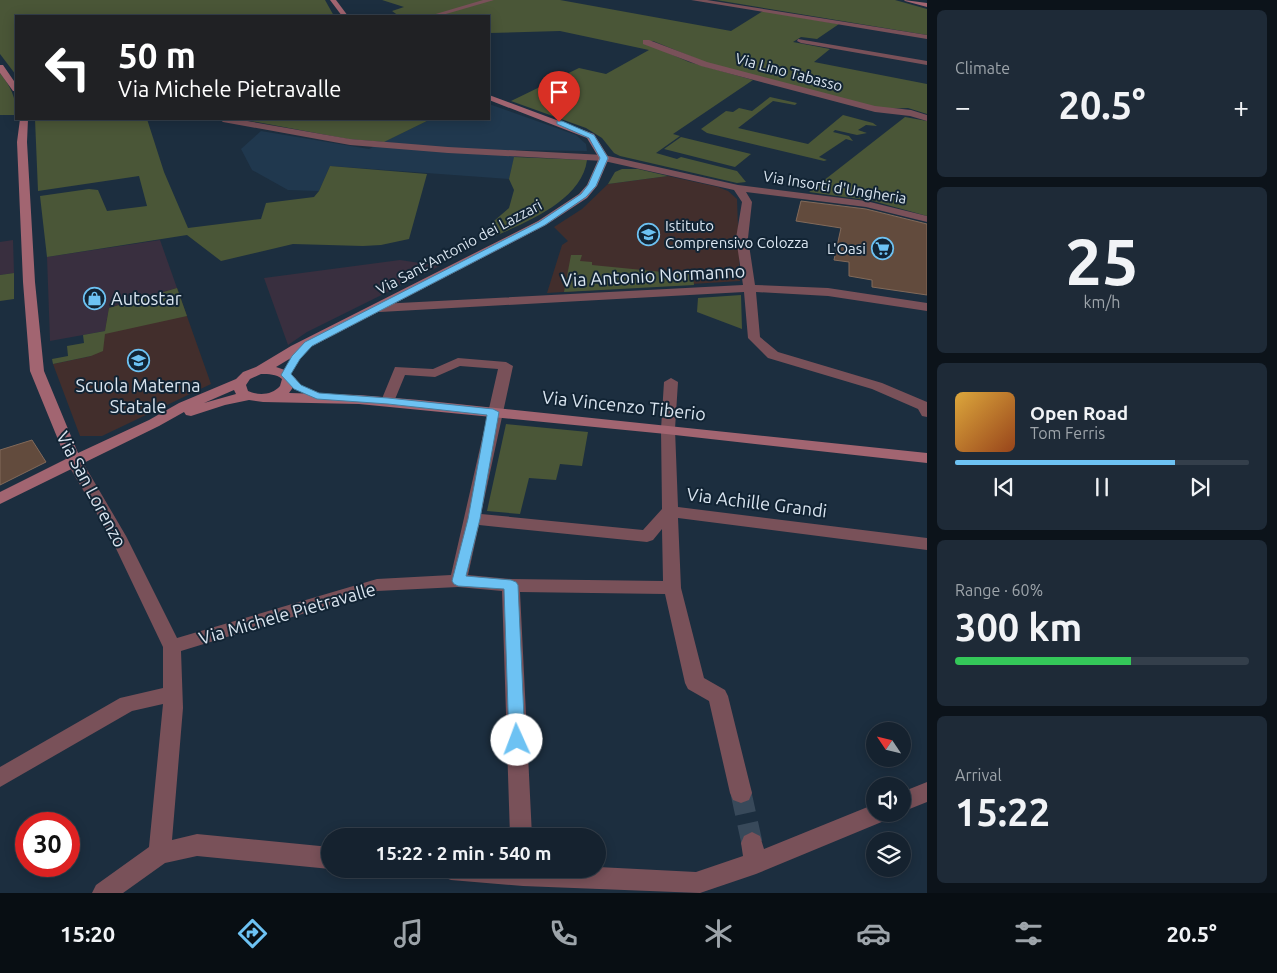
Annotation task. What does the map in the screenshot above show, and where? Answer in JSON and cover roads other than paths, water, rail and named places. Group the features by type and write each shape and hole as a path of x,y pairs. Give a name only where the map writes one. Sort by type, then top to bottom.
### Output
{"street":[{"path":"333,0 344,15"},
{"path":"436,15 491,0"},
{"path":"694,0 927,37"},
{"path":"907,0 927,5"},
{"path":"801,41 927,63"},
{"name":"Via Lino Tabasso","path":"646,42 704,64 875,109 911,113 927,118"},
{"path":"0,67 15,87"},
{"path":"490,97 571,126 591,136 604,158"},
{"name":"Via San Lorenzo","path":"24,120 22,142 29,282 36,371 74,461 118,536 172,647 173,694 160,853"},
{"path":"229,120 350,142 448,150 604,158 738,188 747,202 742,238 750,288 754,338 773,355 877,386 924,406 927,413"},
{"name":"Via Sant'Antonio dei Lazzari","path":"240,382 248,374 261,370 285,355 380,308 542,223 570,206 592,186 604,158"},
{"name":"Via Insorti d'Ungheria","path":"738,188 866,204 927,219"},
{"name":"Via Antonio Normanno","path":"380,308 750,288 828,292 927,307"},
{"name":"Via Sant'Antonio dei Lazzari","path":"268,398 284,390 288,385 287,377 296,358 309,344"},
{"path":"388,401 400,370 435,373 458,362 506,366 493,412 474,519 458,581"},
{"path":"261,370 275,370 287,377"},
{"name":"Via Vincenzo Tiberio","path":"287,377 305,392 317,396"},
{"path":"0,499 74,461 154,424 184,406 240,382 240,390 249,396"},
{"path":"671,382 668,429 672,588 695,683 718,696 741,793"},
{"path":"154,424 222,402 249,396"},
{"name":"Via Vincenzo Tiberio","path":"249,396 268,398 317,396 388,401 668,429 927,458"},
{"name":"Via Achille Grandi","path":"474,519 647,536 669,511 927,544"},
{"name":"Via Michele Pietravalle","path":"172,647 378,585 458,581 511,585 672,588"},
{"path":"511,585 521,828"},
{"path":"0,778 127,704 173,694"},
{"path":"911,798 927,792"},
{"path":"606,877 696,883 754,853 866,817"},
{"path":"104,893 160,853 197,846 321,857"}],"tunnel":[{"path":"741,793 752,843"}],"place":[{"name":"Istituto Comprensivo Colozza","path":"649,234"},
{"name":"L'Oasi","path":"882,248"},
{"name":"Autostar","path":"95,298"},
{"name":"Scuola Materna Statale","path":"138,360"}]}
